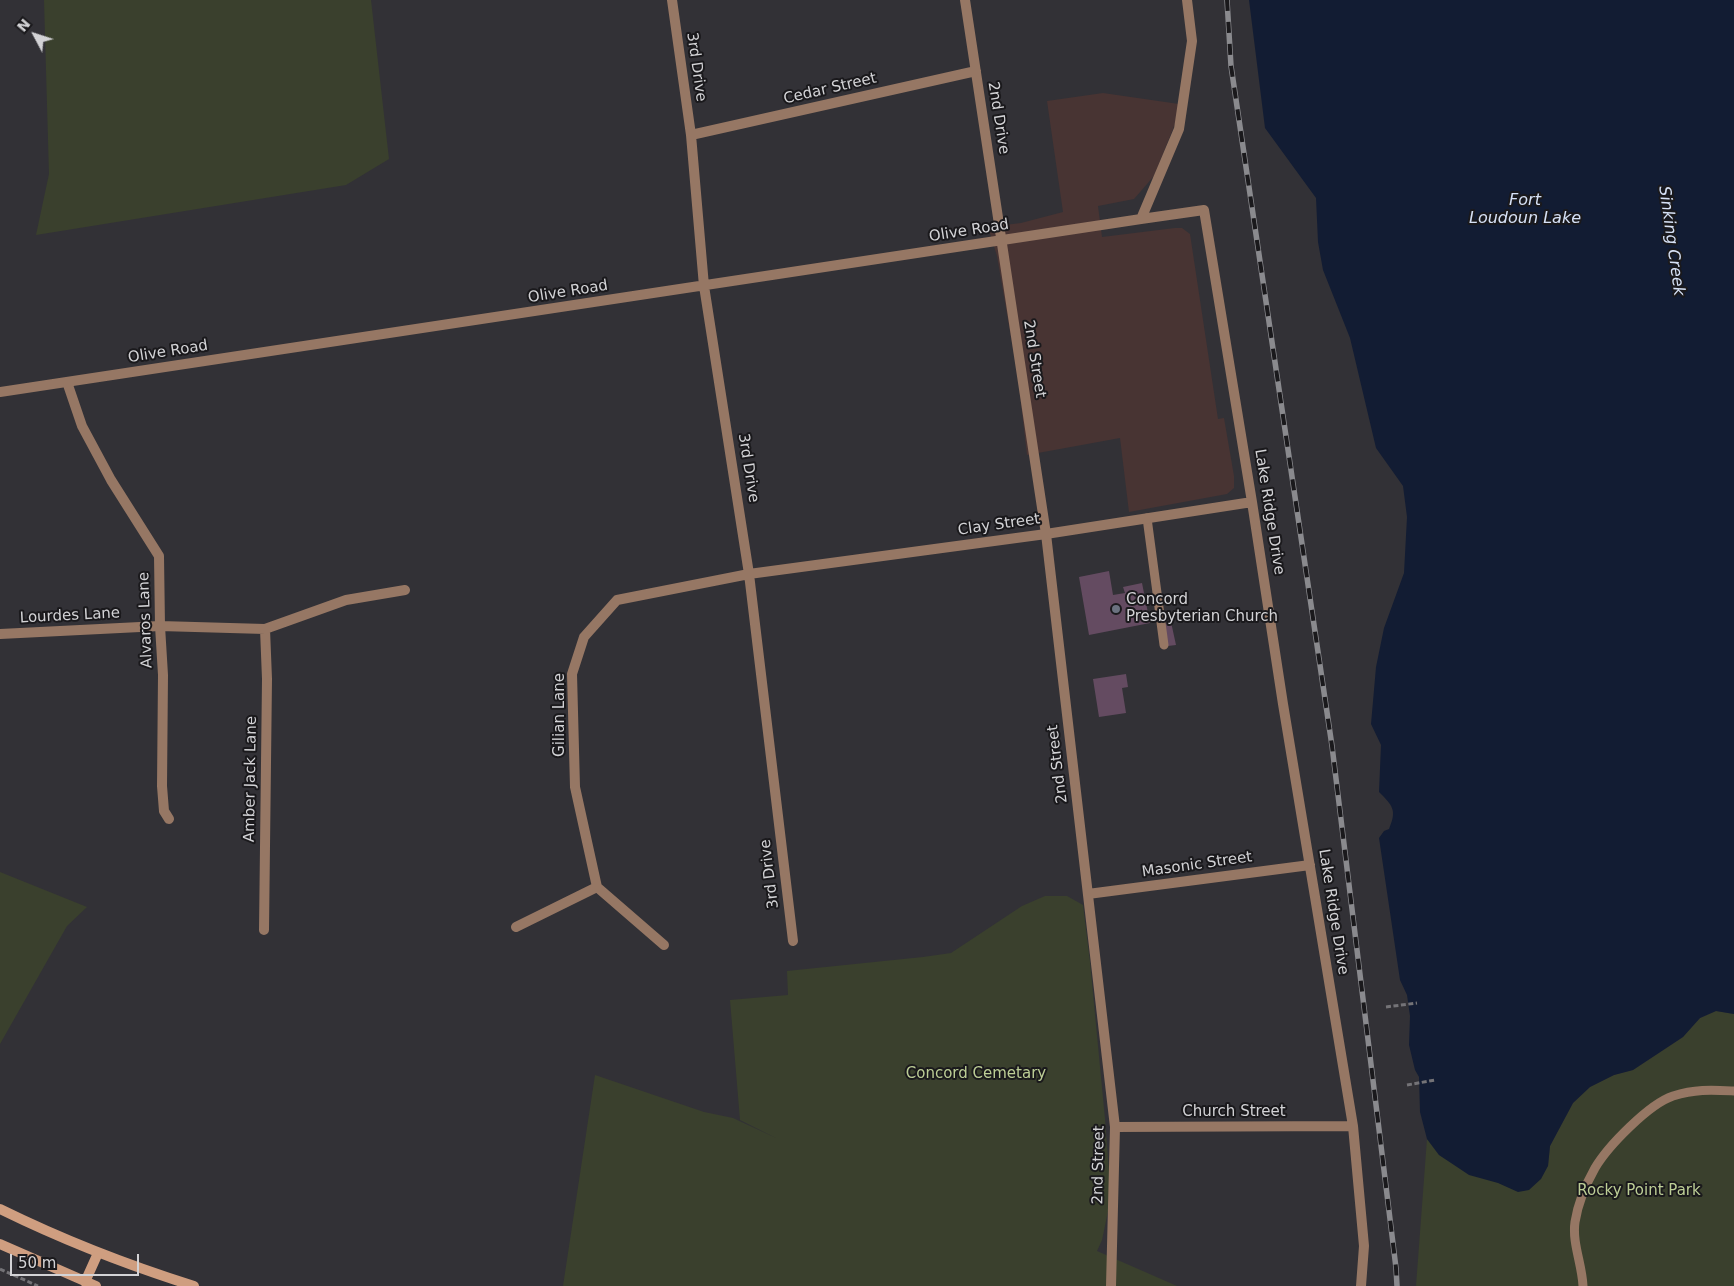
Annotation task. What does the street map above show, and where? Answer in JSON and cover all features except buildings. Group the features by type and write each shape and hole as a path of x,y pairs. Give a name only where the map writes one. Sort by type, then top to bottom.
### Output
{"main road":[{"path":"0,1209 48,1233 98,1253 194,1286"},
{"path":"0,1244 84,1284 96,1286"},
{"path":"84,1284 98,1253"}],"street":[{"name":"3rd Drive","path":"672,0 691,135 704,286 749,574 793,941"},
{"name":"2nd Drive","path":"965,0 1002,241"},
{"path":"1141,219 1179,129 1192,42 1187,0"},
{"name":"Cedar Street","path":"691,135 976,71"},
{"name":"Lake Ridge Drive","path":"1141,219 1204,210 1353,1126 1364,1246 1361,1286"},
{"name":"Olive Road","path":"0,392 1141,219"},
{"name":"2nd Street","path":"1002,241 1046,534 1115,1127 1111,1286"},
{"name":"Alvaros Lane","path":"67,382 82,426 111,480 159,556 162,786 164,811 169,819"},
{"name":"Clay Street","path":"749,574 1046,534 1252,502"},
{"name":"Gilian Lane","path":"596,888 575,787 572,674 584,637 617,600 749,574"},
{"name":"Lourdes Lane","path":"0,634 160,626 265,629 346,600 405,590"},
{"name":"Amber Jack Lane","path":"264,930 267,689 265,629"},
{"name":"Masonic Street","path":"1088,894 1310,865"},
{"path":"516,927 596,888 664,945"},
{"name":"Church Street","path":"1115,1127 1353,1126"}],"lane":[{"path":"1147,518 1164,644"},
{"path":"1583,1286 1575,1241 1575,1222 1583,1192 1596,1166 1623,1134 1651,1107 1672,1097 1703,1090 1734,1092"}],"path":[{"path":"1386,1007 1417,1003"},
{"path":"1407,1085 1435,1080"},
{"path":"0,1269 38,1286"}],"shaded area":[{"path":"1103,93 1179,104 1175,124 1154,176 1134,199 1098,206 1102,237 1175,228 1182,228 1190,234 1218,419 1224,418 1234,476 1234,488 1227,494 1129,512 1120,438 1027,455 1018,378 997,256 988,227 1021,223 1063,212 1047,101"}],"green space":[{"path":"44,0 371,0 389,159 346,185 36,235 49,174"},
{"path":"0,872 87,907 67,926 0,1044"},
{"name":"Concord Cemetary","path":"1045,896 1067,896 1083,905 1090,962 1111,1197 1102,1240 1097,1251 1177,1286 563,1286 595,1075 704,1112 733,1118 776,1138 740,1120 730,1000 788,995 787,971 951,953 1022,906"},
{"name":"Rocky Point Park","path":"1716,1011 1734,1014 1734,1286 1416,1286 1427,1139 1439,1155 1452,1163 1518,1191 1548,1166 1550,1146 1573,1103 1590,1087 1614,1075 1633,1070 1683,1037 1700,1018"}],"water":[{"name":"Fort Loudoun Lake","path":"1249,0 1734,0 1734,1014 1716,1011 1700,1018 1683,1037 1633,1070 1614,1075 1590,1087 1573,1103 1550,1146 1548,1166 1541,1179 1529,1190 1518,1192 1498,1183 1469,1175 1439,1155 1427,1139 1420,1112 1419,1077 1415,1070 1409,1045 1410,1016 1407,995 1400,980 1379,838 1384,831 1389,829 1393,813 1388,801 1379,792 1381,745 1371,724 1376,667 1384,628 1404,573 1407,517 1403,486 1376,448 1350,338 1323,270 1318,242 1316,198 1265,128"}],"railway":[{"path":"1227,0 1231,66 1332,746 1397,1286"}],"place":[{"name":"Concord Presbyterian Church","path":"1116,609"}],"water label":[{"name":"Sinking Creek","path":"1671,241"}]}
